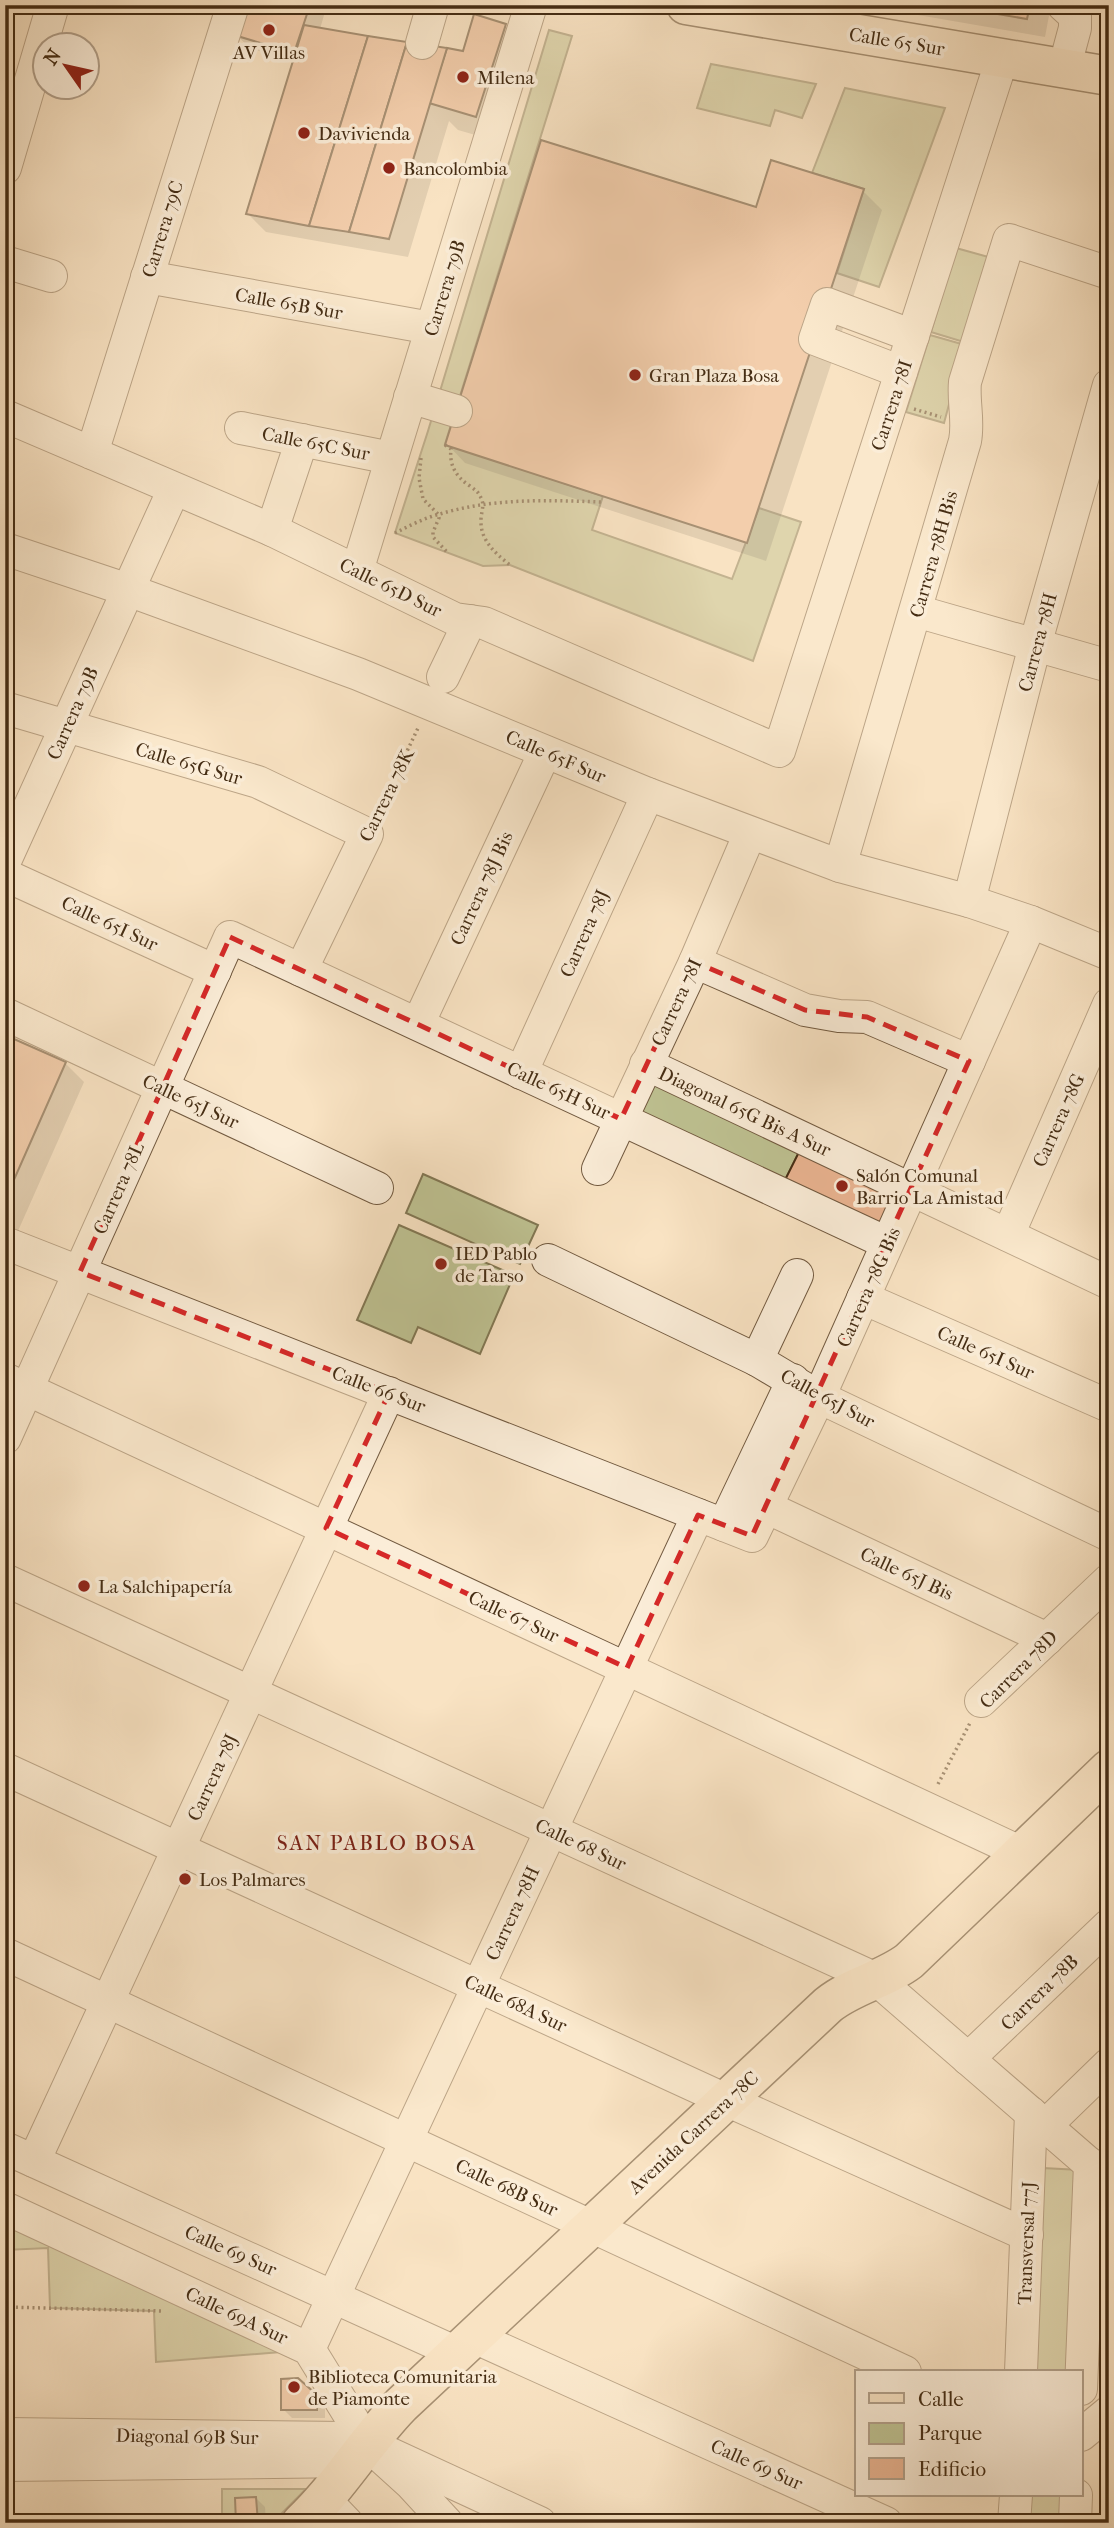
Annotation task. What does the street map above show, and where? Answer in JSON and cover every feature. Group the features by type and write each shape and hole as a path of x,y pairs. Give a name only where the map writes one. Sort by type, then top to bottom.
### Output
{"main road":[{"name":"Calle 65 Sur","path":"686,5 1109,76"},
{"name":"Avenida Carrera 78C","path":"324,2515 361,2453 391,2416 828,2005 841,1995 909,1961 1109,1769"}],"street":[{"path":"5,168 52,5"},
{"name":"Carrera 79C","path":"92,453 233,5"},
{"path":"422,43 433,5"},
{"name":"Carrera 79B","path":"357,571 406,456 410,397 531,5"},
{"path":"1063,5 1075,16 1075,28 1064,69"},
{"name":"Carrera 78I","path":"779,751 1002,58"},
{"name":"Carrera 78H Bis","path":"840,866 968,425 964,399 965,382 1009,240 1109,273"},
{"path":"5,262 51,276"},
{"name":"Calle 65B Sur","path":"147,277 431,328"},
{"path":"901,372 815,339 827,304 913,336"},
{"name":"Carrera 78H","path":"970,901 1035,645 1109,385"},
{"path":"410,397 456,411"},
{"name":"Calle 65D Sur","path":"5,416 272,530 456,618 484,623 779,751"},
{"name":"Calle 65C Sur","path":"242,428 406,456"},
{"path":"272,530 302,440"},
{"name":"Carrera 79B","path":"5,861 174,489"},
{"name":"Calle 65F Sur","path":"5,549 128,590 358,674 436,691 545,752 648,794 840,866 970,901 1108,950"},
{"path":"916,611 1109,666"},
{"path":"436,691 470,621"},
{"name":"Calle 65G Sur","path":"5,708 258,782 367,834"},
{"name":"Carrera 78J Bis","path":"418,1024 545,752"},
{"name":"Carrera 78J","path":"521,1073 648,794"},
{"name":"Carrera 78I","path":"598,1169 695,962 750,833"},
{"name":"Carrera 78K","path":"301,970 367,834"},
{"name":"Calle 65I Sur","path":"5,875 215,971"},
{"name":"Carrera 78G Bis","path":"725,1525 766,1507 819,1397 1031,922"},
{"name":"Calle 65H Sur","path":"230,937 887,1243"},
{"name":"Carrera 78L","path":"5,1438 16,1384 80,1272 230,937"},
{"path":"695,962 805,1010 839,1016 867,1017 969,1061"},
{"name":"Carrera 78G","path":"1008,1235 1109,1004"},
{"name":"Calle 65J Sur","path":"5,1014 377,1188"},
{"name":"Diagonal 65G Bis A Sur","path":"646,1064 1109,1283"},
{"name":"Calle 66 Sur","path":"5,1243 725,1525"},
{"name":"Calle 65J Sur","path":"548,1260 757,1360 819,1397 1109,1535"},
{"path":"757,1360 797,1275"},
{"name":"Calle 65I Sur","path":"863,1298 1109,1406"},
{"path":"725,1525 793,1380"},
{"name":"Calle 67 Sur","path":"16,1384 1022,1853"},
{"name":"Carrera 78J","path":"34,2161 389,1393"},
{"name":"Calle 65J Bis","path":"766,1507 1047,1639"},
{"name":"Carrera 78H","path":"309,2349 626,1668 725,1525"},
{"name":"Calle 68 Sur","path":"5,1580 876,1979 1099,2173"},
{"name":"Carrera 78D","path":"982,1701 1109,1580"},
{"name":"Calle 68A Sur","path":"5,1769 1027,2235"},
{"name":"Carrera 78B","path":"968,2059 1109,1925"},
{"name":"Calle 68B Sur","path":"5,1954 901,2370"},
{"path":"1038,2119 1109,2064"},
{"name":"Transversal 77J","path":"1021,2370 1027,2235 1038,2119"},
{"name":"Calle 69 Sur","path":"5,2148 333,2296 466,2345 886,2523"},
{"path":"1082,2377 1099,2173"},
{"name":"Calle 69A Sur","path":"5,2208 309,2349 361,2453"},
{"path":"1082,2434 1109,2412"},
{"name":"Diagonal 69B Sur","path":"5,2434 345,2438 361,2453"},
{"path":"361,2453 411,2484 447,2523"},
{"path":"361,2453 540,2523"},
{"name":"Diagonal 69B Sur","path":"5,2465 361,2453"},
{"path":"1014,2523 1016,2496"},
{"path":"1075,2523 1076,2496"}],"path":[{"path":"892,402 968,425"},
{"path":"445,445 451,449 450,461 456,473 480,494 484,538 495,553 510,565"},
{"path":"406,456 419,478 423,499 438,514 433,537 447,552"},
{"path":"386,538 438,514 483,504 535,500 601,502"},
{"name":"Carrera 78K","path":"367,834 436,691"},
{"name":"Carrera 78D","path":"926,1808 982,1701"},
{"path":"5,2307 168,2311"}],"highlighted area":[{"path":"230,937 621,1119 695,962 805,1010 867,1017 969,1061 752,1536 698,1515 627,1668 326,1528 389,1393 80,1272"}],"green space":[{"path":"549,30 572,36 445,444 603,496 592,530 732,579 759,508 801,522 753,661 510,565 483,566 395,533"},
{"path":"711,64 816,84 802,118 775,110 770,126 697,108"},
{"path":"845,88 945,108 879,287 837,273 864,189 812,173"},
{"path":"956,248 992,258 967,343 931,332"},
{"path":"930,335 965,345 944,423 906,412"},
{"path":"656,1077 802,1146 785,1180 640,1112"},
{"path":"423,1174 538,1225 520,1264 406,1213"},
{"path":"399,1225 514,1275 480,1354 418,1327 411,1343 357,1320"},
{"path":"1043,2168 1080,2170 1071,2370 1033,2370"},
{"path":"5,2219 281,2352 156,2362 154,2311 50,2308 48,2248 5,2250"},
{"path":"222,2489 306,2489 272,2523 222,2523"},
{"path":"1028,2496 1065,2496 1064,2523 1026,2523"}],"building":[{"name":"AV Villas","path":"243,5 310,5 294,53 234,35"},
{"path":"945,5 1030,5 1027,19"},
{"name":"Milena","path":"474,14 506,24 476,117 429,103 447,48 463,51"},
{"name":"Davivienda","path":"304,25 368,36 309,226 246,214"},
{"path":"368,36 407,42 349,232 309,226"},
{"name":"Bancolombia","path":"407,42 447,48 389,239 349,232"},
{"name":"Gran Plaza Bosa","path":"541,140 756,207 771,160 864,189 747,543 445,445"},
{"path":"5,1035 66,1062 5,1200"},
{"name":"Salón Comunal Barrio La Amistad","path":"802,1146 900,1192 883,1227 785,1180"},
{"name":"Biblioteca Comunitaria de Piamonte","path":"298,2378 317,2395 317,2410 281,2410 281,2379"},
{"path":"256,2497 258,2523 236,2523 235,2498"}],"place":[{"name":"AV Villas","path":"269,30"},
{"name":"Milena","path":"463,77"},
{"name":"Davivienda","path":"304,133"},
{"name":"Bancolombia","path":"389,168"},
{"name":"Gran Plaza Bosa","path":"635,375"},
{"name":"Salón Comunal Barrio La Amistad","path":"842,1186"},
{"name":"IED Pablo de Tarso","path":"441,1264"},
{"name":"La Salchipapería","path":"84,1586"},
{"name":"Los Palmares","path":"185,1879"},
{"name":"Biblioteca Comunitaria de Piamonte","path":"294,2387"}],"district":[{"name":"SAN PABLO BOSA","path":"377,1843"}]}
